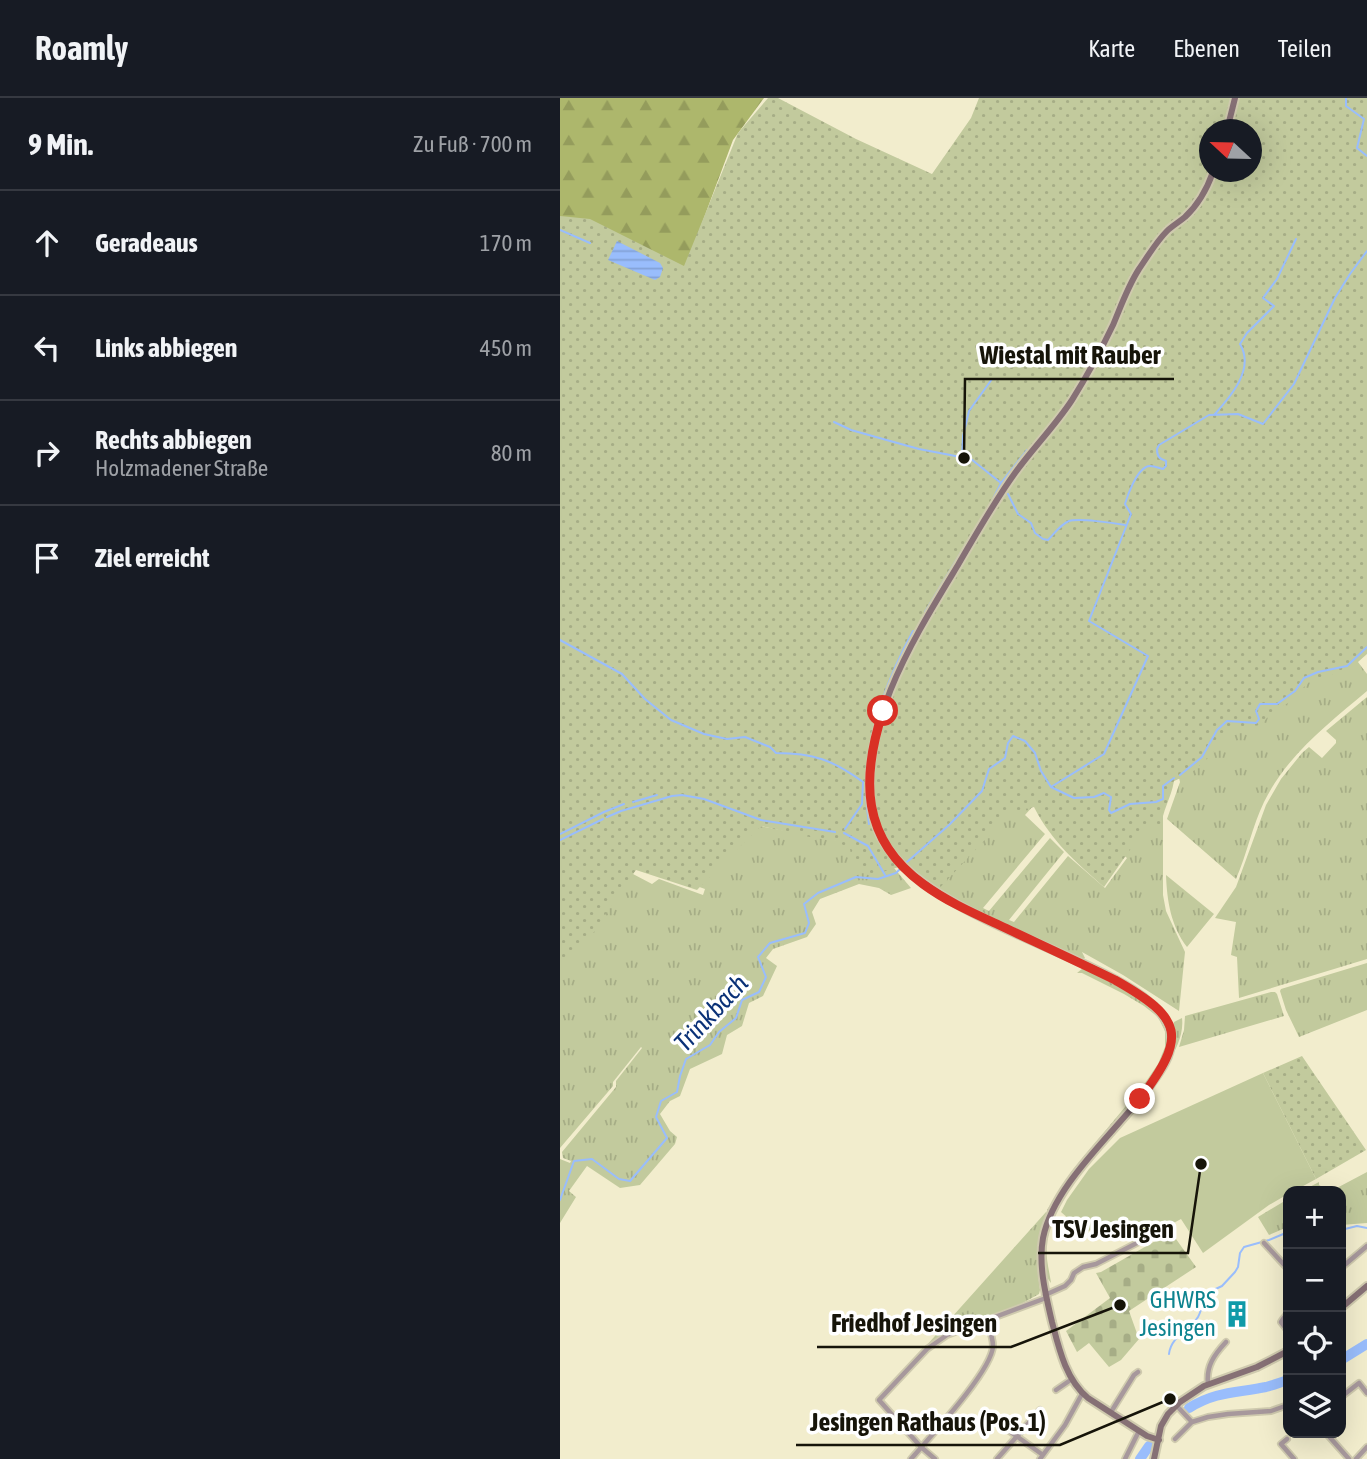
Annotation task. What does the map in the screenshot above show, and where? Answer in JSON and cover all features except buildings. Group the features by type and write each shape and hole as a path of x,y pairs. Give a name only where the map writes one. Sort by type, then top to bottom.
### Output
{"street":[{"path":"1230,119 1235,98"},
{"path":"1159,1440 1147,1436 1082,1394 1072,1379 1060,1351 1046,1296 1042,1253 1043,1239 1051,1215 1066,1189 1092,1154 1140,1099 1167,1058 1171,1047 1171,1027 1168,1020 1156,1006 1133,990 948,900 924,885 898,862 886,847 876,827 870,782 873,748 879,724 902,661 922,625 999,496 1071,401 1109,333 1136,274 1168,230 1199,201 1208,182"},
{"path":"935,1459 879,1400 927,1349 947,1335 1046,1296 1065,1286 1074,1273 1083,1267 1096,1264 1170,1226"},
{"path":"1264,1243 1283,1264"},
{"path":"1346,1264 1367,1246"},
{"path":"1346,1304 1367,1286"},
{"path":"911,1459 968,1392 988,1361 993,1348 986,1320"},
{"path":"1208,1385 1207,1377 1212,1358 1226,1342"},
{"path":"1154,1459 1161,1426 1168,1414 1187,1396 1283,1354"},
{"path":"1111,1412 1134,1375 1138,1373"},
{"path":"1056,1390 1072,1379"},
{"path":"1346,1392 1359,1383 1367,1393"},
{"path":"1001,1425 1021,1437 1042,1457 1065,1425 1082,1394"},
{"path":"1176,1405 1192,1422"},
{"path":"1175,1439 1192,1422 1228,1414 1271,1411 1283,1407"},
{"path":"998,1459 1040,1410"},
{"path":"1125,1459 1140,1431"},
{"path":"1330,1438 1349,1459"},
{"path":"1287,1439 1281,1444 1294,1459"},
{"path":"1356,1459 1367,1447"}],"green space":[{"path":"560,98 764,98 733,140 686,266 560,366"},
{"path":"768,98 778,98 856,139 932,174 971,118 979,98 1367,98 1367,650 1343,671 1310,681 1288,703 1271,713 1261,725 1231,729 1209,757 1190,774 1174,781 1161,829 1150,821 1104,887 1056,841 1034,807 1011,812 933,895 899,867 872,875 853,865 850,849 836,841 761,826 697,890 636,870 596,930 560,966 560,216 590,219 684,266 738,133"},
{"path":"1367,98 1367,654 1358,662 1367,674 1367,691 1310,741 1284,769 1260,811 1236,879 1167,819 1179,778 1172,782 1163,804 1163,895 1166,911 1185,952 1179,1011 1082,952 1085,958 1081,961 963,905 915,875 1247,182 1262,182 1262,127","holes":["1044,794 1127,858 1105,888 1068,856 1014,922 1009,920 1064,852 1050,838 989,911 983,908 1045,834 1025,815"]},
{"path":"1367,697 1367,959 1239,998 1237,957 1231,955 1236,922 1215,918 1236,887 1266,805 1281,779 1309,747 1322,758 1336,743 1326,731"},
{"path":"647,805 877,848 911,888 891,895 879,888 859,884 820,899 812,912 816,924 807,937 773,949 766,958 777,966 763,996 749,1003 742,1026 727,1035 722,1054 690,1069 680,1096 670,1101 660,1114 677,1137 675,1144 640,1185 620,1188 587,1166 569,1191 576,1197 560,1223 560,1159 570,1163 571,1161 563,1158 562,1152 616,1087 616,1081 642,1048 560,1148 560,841","holes":["650,846 688,883 705,889 703,895 659,879 652,884 633,874"]},
{"path":"1166,875 1214,914 1187,947 1177,931 1171,913"},
{"path":"1367,963 1367,1010 1299,1037 1286,1010 1281,989"},
{"path":"1083,968 1131,992 1160,1015 1169,1038 1168,1046 1150,1081 1049,1213 1047,1210 1071,1172 1145,1083 1158,1064 1165,1047 1165,1031 1158,1017 1124,994 1077,973"},
{"path":"1271,992 1277,994 1284,1016 1179,1047 1185,1016"},
{"path":"1182,1018 1179,1042 1154,1086 1087,1166 1052,1222 1047,1241 1051,1283 1045,1269 1044,1251 1050,1223 1058,1206 1081,1170 1171,1055 1174,1022"},
{"path":"1302,1056 1366,1150 1316,1179 1263,1073"},
{"path":"1263,1073 1316,1179 1303,1186 1283,1186 1283,1197 1203,1253 1181,1219 1148,1237 1140,1222 1100,1238 1094,1228 1085,1233 1061,1212 1089,1169 1120,1138"},
{"path":"1367,1172 1367,1223 1346,1225 1346,1186 1341,1186"},
{"path":"1283,1202 1283,1229 1269,1235 1258,1217"},
{"path":"1046,1212 1048,1215 1038,1252 1039,1294 1021,1304 957,1328 926,1346"},
{"path":"1171,1232 1196,1267 1129,1311 1139,1339 1121,1360 1109,1367 1089,1343 1077,1352 1066,1331 1110,1298 1096,1273"}],"water":[{"path":"617,241 660,263 663,268 660,277 655,280 608,260"}],"waterway":[{"path":"1346,98 1346,106 1364,119 1357,148 1367,156"},
{"path":"560,230 590,243"},
{"path":"1215,414 1239,382 1245,363 1240,344 1247,333 1274,306 1263,298 1277,279 1296,239"},
{"path":"1051,787 1104,754 1148,656 1089,621 1131,514 1125,504 1136,478 1148,466 1163,469 1166,461 1158,455 1159,445 1209,415 1238,414 1263,424 1294,384 1335,298 1367,251"},
{"path":"962,457 963,436 969,411 992,379"},
{"path":"834,422 851,430 919,449 971,459 1001,483"},
{"path":"991,503 1001,483 1027,450"},
{"path":"1008,494 1018,514 1031,523 1035,533 1043,539 1048,540 1060,527 1074,520 1125,525"},
{"path":"925,612 986,511"},
{"path":"869,824 867,774 875,724 891,677 913,631"},
{"path":"560,640 622,674 645,699 671,720 704,734 727,739 745,737 770,747 776,753 812,756 852,774 863,782 862,804 845,829"},
{"name":"Trinkbach","path":"1180,775 1202,757 1217,730 1227,721 1256,723 1259,719 1256,711 1260,704 1277,704 1295,691 1304,678 1347,666 1367,647"},
{"name":"Trinkbach","path":"907,862 982,791 989,769 1005,758 1008,743 1013,736 1025,741 1035,753 1041,771 1051,787 1074,798 1094,797 1104,793 1111,797 1111,813 1130,804 1163,799 1163,786 1174,778"},
{"path":"633,802 657,795"},
{"path":"607,817 682,795 704,799 761,820 835,832"},
{"path":"560,834 624,804"},
{"path":"560,840 603,819"},
{"path":"844,833 868,846 885,875"},
{"name":"Trinkbach","path":"560,1200 574,1161 592,1159 619,1179 630,1181 667,1138 656,1117 661,1101 677,1092 686,1059 710,1045 719,1032 736,1018 742,1000 759,992 766,977 758,957 770,943 805,933 809,923 804,904 818,893 856,877 878,879 896,873 903,866"},
{"path":"1346,1229 1357,1226 1367,1228"},
{"path":"1169,1354 1173,1342 1195,1322 1205,1294 1222,1286 1235,1272 1244,1247 1283,1234"},
{"path":"1346,1357 1367,1344"},
{"path":"1189,1408 1218,1395 1283,1382"},
{"path":"1140,1459 1149,1446"}],"place":[{"name":"Wiestal mit Rauber","path":"964,458"},
{"name":"TSV Jesingen","path":"1201,1164"},
{"name":"Friedhof Jesingen","path":"1120,1305"},
{"name":"GHWRS Jesingen","path":"1237,1314"},
{"name":"Jesingen Rathaus (Pos. 1)","path":"1170,1399"}],"route":[{"path":"883,711 873,748 870,782 873,816 886,847 914,877 939,894 1115,980 1156,1006 1171,1027 1171,1047 1154,1081 1140,1099"}]}
